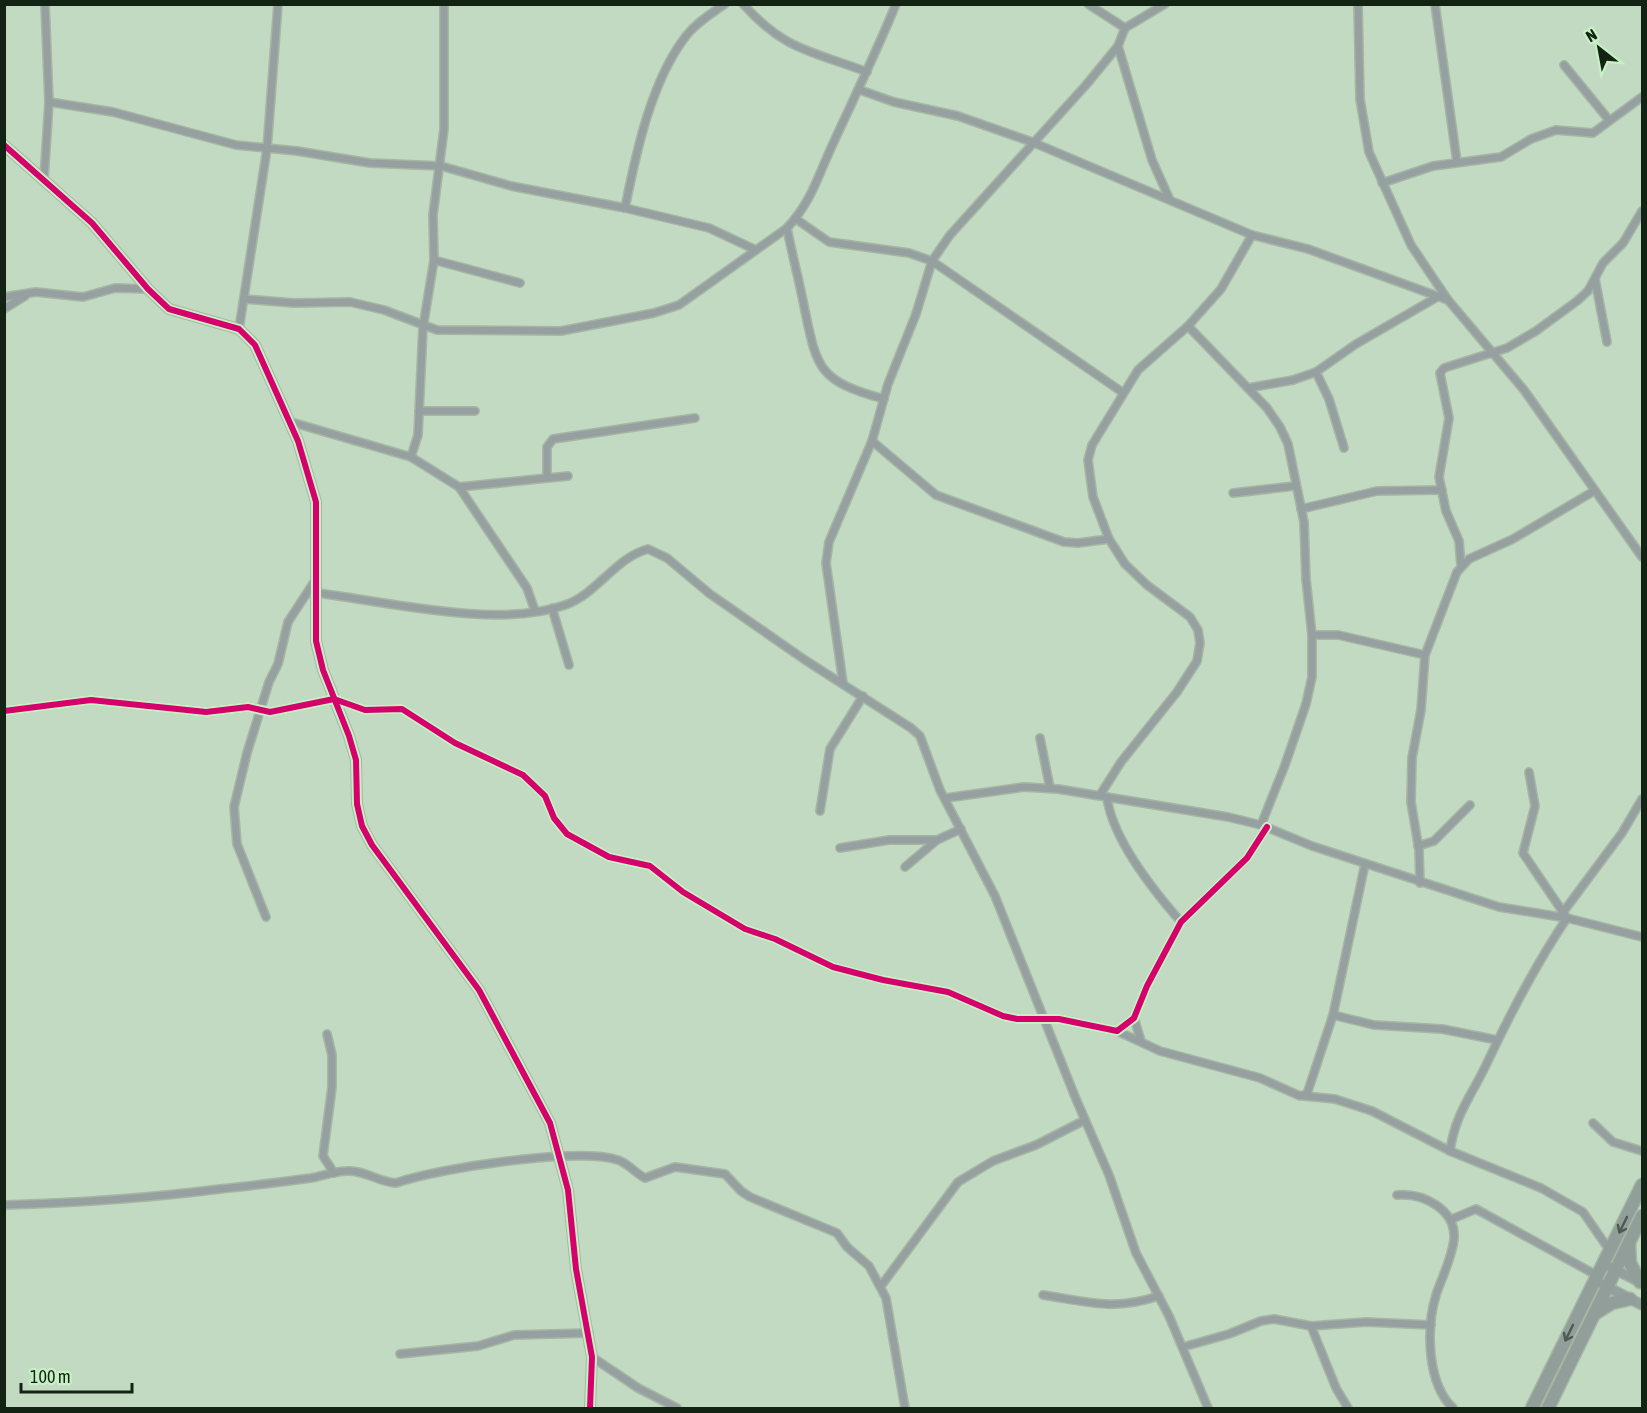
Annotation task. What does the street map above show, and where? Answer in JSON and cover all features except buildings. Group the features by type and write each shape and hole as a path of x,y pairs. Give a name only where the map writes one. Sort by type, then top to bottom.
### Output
{"highway":[{"path":"1532,1408 1642,1185"},
{"path":"1548,1408 1642,1216"},
{"path":"1629,1243 1630,1263 1641,1283"},
{"path":"1595,1313 1612,1303 1630,1299"}],"street":[{"path":"44,179 49,102 45,4"},
{"path":"239,329 267,150 278,4"},
{"path":"411,457 418,435 423,327 434,260 433,215 441,166 444,4"},
{"path":"625,208 642,134 669,65 686,37 702,20 725,4"},
{"path":"743,4 764,28 794,47 867,72"},
{"path":"245,299 294,303 350,302 384,310 423,327 459,332 561,331 654,313 679,304 697,294 796,219 813,194 831,148 860,90 896,4"},
{"path":"1088,4 1125,28"},
{"path":"843,683 826,553 872,441 884,399 932,261 950,235 1086,85 1118,46 1125,28 1165,4"},
{"path":"1359,4 1363,116 1370,152 1411,245 1448,300 1495,353 1642,557"},
{"path":"1435,4 1457,162"},
{"path":"1118,46 1152,160 1169,198"},
{"path":"1564,65 1609,120"},
{"path":"860,90 894,102 958,116 1032,142 1252,235 1318,252 1448,300"},
{"path":"1382,183 1433,166 1501,157 1531,139 1556,130 1593,133 1642,97"},
{"path":"49,102 113,112 236,145 267,150 297,151 370,163 441,166 511,186 625,208 709,228 756,250"},
{"path":"4,145 92,223 148,289 169,309 239,329 255,345 291,422 308,470 316,502 318,577 316,641 356,760 357,804 362,826 372,845 479,990 550,1123 568,1190 576,1269 589,1333 592,1357 590,1408"},
{"path":"1420,883 1410,779 1425,655 1461,565 1459,541 1446,511 1439,477 1449,418 1440,373 1444,368 1495,353 1536,331 1577,301 1588,291 1604,263 1623,243 1642,211"},
{"path":"796,219 829,242 909,253 932,261 1122,392"},
{"path":"787,228 816,359 839,382 858,392 884,399"},
{"path":"1181,921 1164,902 1118,833 1104,796 1121,762 1177,692 1197,660 1200,643 1198,630 1190,617 1132,571 1109,539 1093,496 1088,460 1092,445 1122,392 1138,370 1188,326 1221,289 1252,235"},
{"path":"434,260 520,283"},
{"path":"1595,279 1606,342"},
{"path":"4,297 50,292 83,297 116,288 148,289"},
{"path":"4,309 27,295"},
{"path":"1248,388 1316,372 1356,344 1439,296"},
{"path":"1117,1031 1134,1018 1147,986 1181,921 1247,858 1264,826 1306,704 1312,677 1312,635 1301,509 1288,444 1280,428 1248,388 1188,326"},
{"path":"1316,372 1329,399 1344,448"},
{"path":"419,411 476,411"},
{"path":"547,477 547,447 554,440 695,418"},
{"path":"291,422 411,457 459,487 521,578 535,611"},
{"path":"872,441 925,487 954,503 1064,542 1078,543 1109,539"},
{"path":"459,487 568,476"},
{"path":"1233,493 1295,486"},
{"path":"1301,509 1377,491 1442,490"},
{"path":"1461,565 1513,539 1594,491"},
{"path":"318,593 480,614 535,611 565,605 585,594 636,552 648,549 657,551 710,594 920,736 940,790 995,896 1109,1175 1136,1253 1183,1347 1208,1408"},
{"path":"266,917 237,844 234,825 239,785 268,682 278,664 288,622 318,577"},
{"path":"552,608 569,665"},
{"path":"1312,635 1338,635 1425,655"},
{"path":"820,812 830,749 863,696"},
{"path":"4,711 91,700 206,712 234,707 270,712 334,699 365,710 402,709 455,743 523,775 545,796 554,818 567,834 609,857 650,866 683,892 745,929 774,939 833,967 884,980 948,992 1003,1016 1017,1019 1044,1017 1117,1031 1160,1051 1260,1078 1300,1096 1335,1099 1372,1111 1450,1151 1540,1188 1583,1212 1610,1251"},
{"path":"1040,738 1050,788"},
{"path":"1529,772 1535,806 1523,853 1564,916"},
{"path":"946,798 996,790 1050,788 1264,826 1420,883 1499,907 1564,916 1642,937"},
{"path":"1450,1151 1453,1128 1539,960 1564,916 1622,833 1642,799"},
{"path":"1418,846 1434,841 1470,805"},
{"path":"905,867 937,840 961,829"},
{"path":"840,848 889,840 937,840"},
{"path":"1300,1096 1307,1094 1310,1089 1333,1015 1365,864"},
{"path":"1333,1015 1374,1025 1442,1029 1497,1040"},
{"path":"1134,1018 1141,1041"},
{"path":"327,1034 332,1055 332,1087 322,1156 334,1173"},
{"path":"881,1286 958,1182 993,1161 1036,1145 1085,1120"},
{"path":"1593,1123 1613,1142 1642,1151"},
{"path":"4,1205 59,1204 90,1199 178,1194 334,1173 360,1172 386,1182 396,1183 474,1166 559,1155 620,1161 645,1178 675,1167 725,1174 750,1197 837,1233 847,1247 869,1266 881,1286 897,1354 905,1408"},
{"path":"1397,1195 1408,1194 1437,1206 1447,1211 1452,1219 1454,1238 1435,1298 1431,1325 1434,1373 1442,1393 1453,1408"},
{"path":"1452,1219 1476,1209 1599,1274 1608,1287 1642,1305"},
{"path":"1599,1274 1615,1270 1641,1283"},
{"path":"1043,1296 1125,1306 1159,1296"},
{"path":"1183,1347 1229,1334 1261,1321 1274,1319 1311,1326 1366,1323 1431,1325"},
{"path":"1311,1326 1336,1388 1348,1408"},
{"path":"400,1354 478,1346 514,1335 589,1333"},
{"path":"592,1357 638,1388 677,1408"}],"cycle path":[{"path":"4,145 92,223 148,289 169,309 239,329 255,345 298,441 316,502 316,641 323,670 356,760 357,804 362,826 372,845 479,990 550,1123 568,1190 576,1269 592,1357 590,1408"},
{"path":"4,711 91,700 206,712 248,707 270,712 334,699 365,710 402,709 455,743 523,775 545,796 554,818 567,834 609,857 650,866 683,892 745,929 775,939 833,967 883,980 948,992 1003,1016 1017,1019 1059,1019 1117,1031 1134,1018 1147,986 1181,922 1247,858 1267,827"}]}
